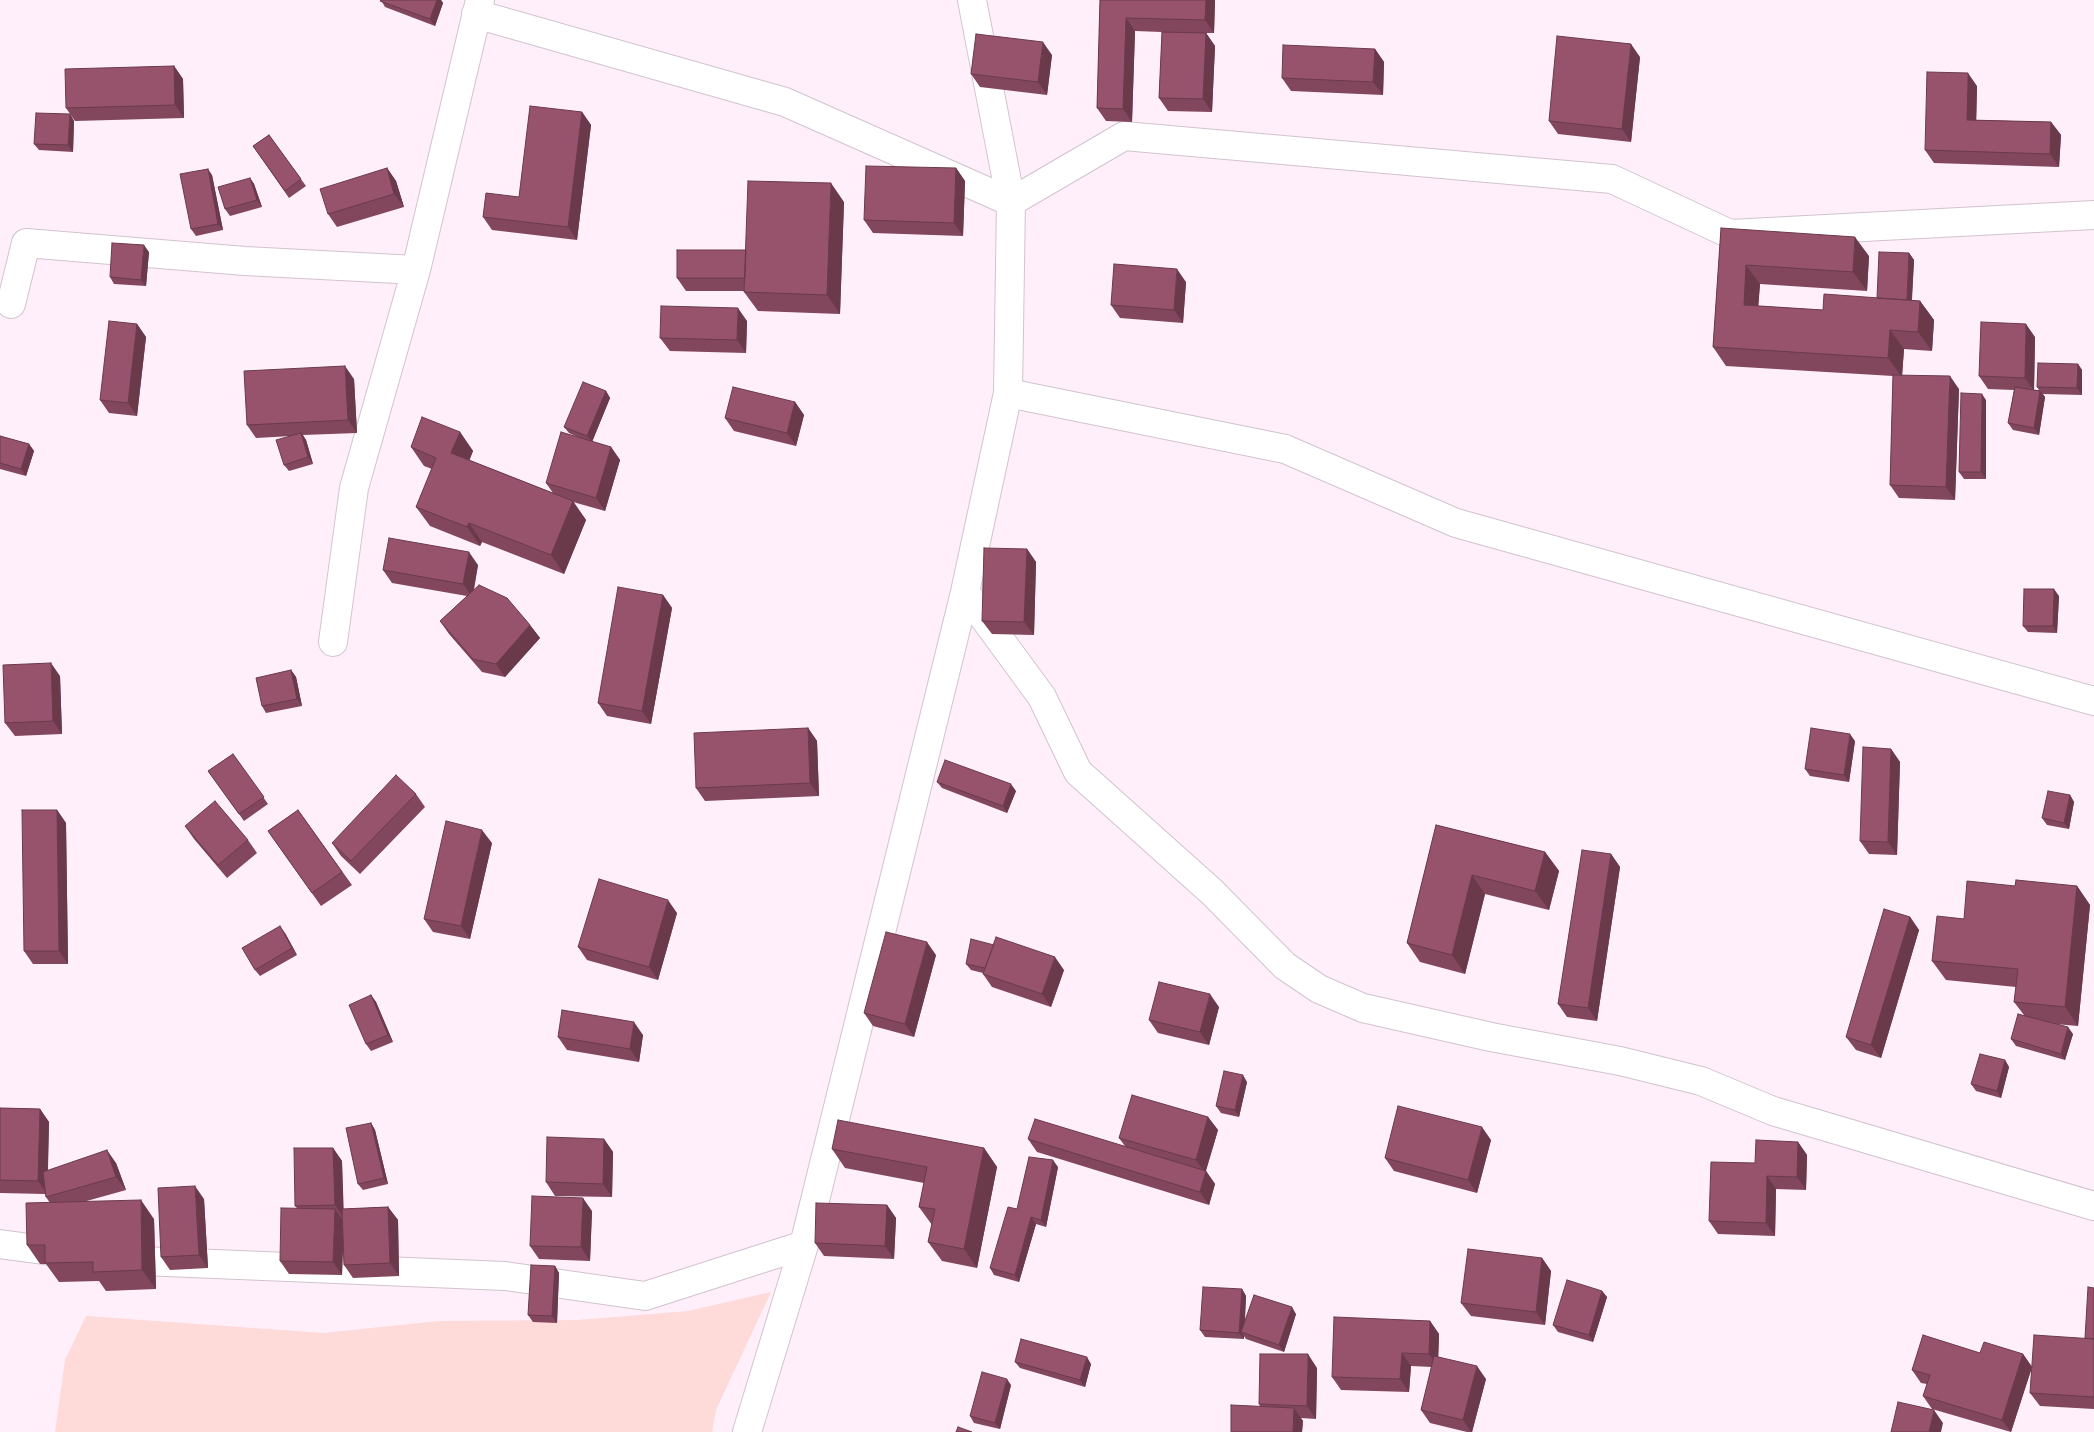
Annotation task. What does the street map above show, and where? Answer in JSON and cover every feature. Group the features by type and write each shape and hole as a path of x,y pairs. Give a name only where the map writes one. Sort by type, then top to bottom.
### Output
{"street":[{"path":"747,1432 804,1245 965,592 1008,393 1011,202 972,0"},
{"path":"332,642 354,488 416,270 478,7 785,102 1011,202"},
{"path":"1011,202 1124,136 1612,179 1730,234 2094,215"},
{"path":"11,304 26,243 245,261 416,270"},
{"path":"1008,393 1285,449 1456,523 2094,701"},
{"path":"965,592 1042,697 1078,772 1212,892 1285,966 1319,989 1364,1008 1491,1037 1620,1061 1701,1081 1774,1111 2094,1206"},
{"path":"0,1244 110,1259 505,1276 645,1296 804,1245"}],"shaded area":[{"path":"771,1292 716,1410 712,1432 55,1432 65,1360 86,1316 323,1333 439,1321 578,1320 688,1311"}],"building":[{"path":"381,0 437,0 430,19"},
{"path":"1100,0 1206,0 1205,20 1126,18 1123,109 1097,108"},
{"path":"1162,32 1206,33 1203,99 1159,98"},
{"path":"976,34 1043,42 1038,82 971,74"},
{"path":"1557,36 1631,44 1622,129 1549,121"},
{"path":"1283,45 1375,49 1373,82 1282,78"},
{"path":"174,66 175,105 66,108 65,69"},
{"path":"1927,72 1968,73 1967,120 2051,122 2050,154 1925,150"},
{"path":"530,106 582,112 568,227 483,217 486,193 519,197"},
{"path":"36,113 70,114 68,145 34,144"},
{"path":"269,135 301,179 285,191 253,146"},
{"path":"866,166 956,168 954,223 864,220"},
{"path":"387,168 394,194 328,214 320,189"},
{"path":"208,169 218,224 191,229 180,174"},
{"path":"250,178 257,200 225,209 218,187"},
{"path":"748,181 831,183 827,295 744,292"},
{"path":"1721,228 1855,237 1853,272 1746,265 1744,305 1823,310 1824,294 1920,301 1918,332 1890,330 1888,358 1713,347"},
{"path":"112,243 144,245 141,280 110,277"},
{"path":"677,250 746,250 745,278 677,278"},
{"path":"1879,252 1909,253 1907,300 1877,298"},
{"path":"1114,264 1177,269 1174,310 1111,305"},
{"path":"661,306 738,308 737,340 660,338"},
{"path":"109,321 137,324 128,403 100,400"},
{"path":"1981,322 2026,324 2025,378 1979,376"},
{"path":"2038,363 2078,364 2077,388 2037,387"},
{"path":"345,366 348,420 247,425 244,371"},
{"path":"1893,375 1950,376 1946,487 1890,485"},
{"path":"583,382 606,391 587,436 564,427"},
{"path":"733,387 795,402 787,433 725,418"},
{"path":"2015,387 2040,391 2034,428 2008,423"},
{"path":"1961,393 1982,394 1981,472 1959,472"},
{"path":"422,417 460,432 451,453 573,501 551,555 469,523 467,527 416,507 436,458 411,447"},
{"path":"561,432 611,447 596,498 546,483"},
{"path":"301,433 308,457 284,465 276,440"},
{"path":"0,436 29,444 21,469 0,463"},
{"path":"389,538 469,552 463,584 383,570"},
{"path":"984,548 1027,549 1024,622 982,621"},
{"path":"479,585 507,598 530,625 496,664 473,659 440,621"},
{"path":"618,587 663,595 642,711 598,703"},
{"path":"2024,589 2054,589 2053,626 2023,626"},
{"path":"51,663 53,721 5,723 3,665"},
{"path":"291,670 297,699 262,706 256,678"},
{"path":"808,728 810,783 696,788 694,733"},
{"path":"1811,728 1850,734 1844,775 1805,769"},
{"path":"1863,747 1891,749 1888,842 1860,841"},
{"path":"233,754 264,797 239,814 208,771"},
{"path":"945,760 1011,784 1003,806 937,782"},
{"path":"396,775 416,794 351,861 332,843"},
{"path":"2048,791 2070,795 2064,823 2042,818"},
{"path":"215,801 248,840 218,865 185,826"},
{"path":"22,810 57,810 59,951 24,951"},
{"path":"298,810 342,872 312,893 268,831"},
{"path":"446,821 482,830 461,926 424,919"},
{"path":"1436,825 1545,852 1535,891 1472,875 1452,955 1407,943"},
{"path":"1582,850 1611,854 1588,1008 1558,1004"},
{"path":"599,879 668,900 649,967 578,947"},
{"path":"2016,880 2077,886 2065,1007 2014,1002 2018,969 1932,961 1937,916 1964,919 1967,881 2015,886"},
{"path":"1884,909 1910,917 1871,1045 1846,1037"},
{"path":"280,926 292,948 255,970 242,948"},
{"path":"886,932 927,942 905,1024 864,1013"},
{"path":"996,937 1055,957 1042,994 983,974"},
{"path":"971,939 994,945 985,968 966,964"},
{"path":"1159,982 1210,994 1200,1032 1149,1020"},
{"path":"371,995 388,1035 366,1044 349,1005"},
{"path":"562,1010 634,1022 630,1049 558,1037"},
{"path":"2018,1014 2068,1027 2061,1054 2011,1039"},
{"path":"1980,1054 2005,1060 1997,1091 1971,1084"},
{"path":"1224,1071 1243,1075 1235,1110 1216,1106"},
{"path":"1132,1095 1208,1117 1196,1160 1119,1138"},
{"path":"1398,1106 1482,1127 1468,1180 1385,1158"},
{"path":"0,1108 40,1109 38,1181 0,1180"},
{"path":"1035,1119 1206,1171 1200,1192 1028,1139"},
{"path":"838,1120 984,1148 964,1249 928,1242 935,1209 919,1207 927,1167 832,1149"},
{"path":"371,1123 384,1178 358,1184 346,1128"},
{"path":"547,1137 604,1139 603,1184 546,1182"},
{"path":"1756,1140 1798,1142 1797,1177 1767,1176 1766,1223 1709,1221 1711,1162 1755,1163"},
{"path":"294,1148 333,1148 335,1205 295,1206"},
{"path":"107,1150 116,1177 46,1197 43,1172"},
{"path":"1029,1157 1053,1160 1041,1220 1031,1217 1015,1275 990,1268 1008,1207 1017,1209"},
{"path":"195,1186 199,1255 161,1257 158,1188"},
{"path":"532,1196 583,1198 581,1247 530,1246"},
{"path":"141,1200 142,1270 93,1272 93,1262 45,1263 45,1245 27,1245 26,1203"},
{"path":"816,1203 887,1205 885,1246 815,1243"},
{"path":"388,1207 390,1263 344,1265 342,1209"},
{"path":"281,1208 335,1209 333,1262 280,1261"},
{"path":"1468,1249 1542,1258 1536,1312 1461,1303"},
{"path":"531,1265 555,1266 552,1316 528,1315"},
{"path":"1567,1280 1602,1291 1589,1335 1553,1325"},
{"path":"1203,1287 1242,1289 1239,1333 1200,1330"},
{"path":"2088,1287 2094,1288 2094,1339 2085,1338"},
{"path":"1254,1295 1292,1307 1279,1345 1241,1332"},
{"path":"1334,1317 1430,1321 1429,1354 1402,1353 1400,1379 1332,1377"},
{"path":"1923,1335 1980,1353 1984,1342 2023,1354 2002,1420 1923,1396 1930,1375 1912,1370"},
{"path":"2034,1335 2094,1339 2094,1397 2030,1393"},
{"path":"1021,1339 1087,1357 1080,1380 1015,1362"},
{"path":"1260,1354 1308,1354 1307,1406 1259,1404"},
{"path":"1434,1356 1477,1366 1463,1420 1421,1410"},
{"path":"982,1372 1007,1379 995,1423 970,1416"},
{"path":"1898,1402 1934,1410 1929,1432 1891,1432"},
{"path":"1231,1405 1294,1408 1293,1432 1231,1432"},
{"path":"958,1427 972,1432 956,1432"}]}
